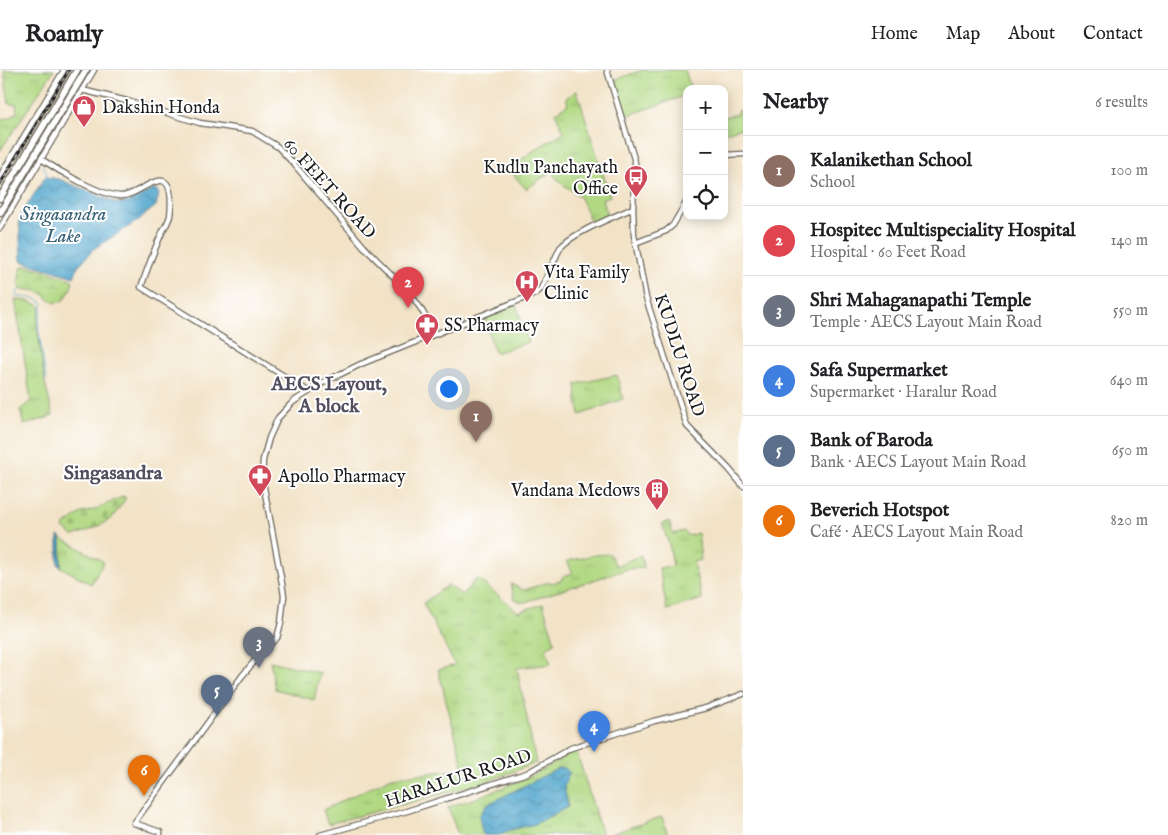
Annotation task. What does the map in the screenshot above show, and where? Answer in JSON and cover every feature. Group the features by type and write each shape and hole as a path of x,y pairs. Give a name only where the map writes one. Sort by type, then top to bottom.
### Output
{"highway":[{"path":"0,192 75,70"},
{"path":"0,198 75,70"},
{"path":"0,211 85,70"}],"street":[{"path":"0,180 64,70"},
{"path":"0,228 94,70"},
{"name":"KUDLU ROAD","path":"607,70 635,162 634,234 646,298 687,426 743,486"},
{"name":"60 FEET ROAD","path":"82,90 200,123 252,131 278,147 365,248 410,293 435,334"},
{"path":"728,155 743,154"},
{"path":"41,159 79,181 117,196 130,195 155,182 163,181 167,184 170,190 170,216 154,250 141,287 308,391"},
{"path":"160,835 160,832 134,822 242,676 277,638 282,623 284,596 262,477 262,466 269,438 278,418 293,402 308,391 338,375 535,294 541,289 560,248 567,240 633,208"},
{"path":"635,243 666,232 683,208"},
{"name":"HARALUR ROAD","path":"320,835 407,811 527,773 571,748 654,721 706,708 743,694"}],"green space":[{"path":"4,70 54,70 0,151 0,119 9,118 17,112 16,104 9,104"},
{"path":"643,70 685,70 690,85 683,85 683,96 626,116 614,80"},
{"path":"577,91 610,196 602,199 608,217 592,224 579,196 560,182 551,172 526,189 508,169 564,132 555,113 568,104 566,98"},
{"path":"743,110 743,128 728,132 728,116 737,114 737,111"},
{"path":"22,266 30,266 73,281 67,296 57,303 40,292 20,289 18,281"},
{"path":"15,299 41,306 37,324 45,383 53,416 24,425 20,410 31,401"},
{"path":"516,305 529,342 495,353 484,318"},
{"path":"617,375 623,399 580,415 576,384"},
{"path":"124,496 126,498 112,518 95,528 73,536 63,528 81,513 94,510"},
{"path":"669,521 673,534 684,531 688,536 698,533 701,560 693,562 702,599 667,610 659,568 673,566 669,544 662,524"},
{"path":"61,538 104,562 91,584 61,567"},
{"path":"610,554 616,566 641,555 644,568 628,569 525,602 520,602 514,598 511,584 524,590 549,582 561,581 562,577 573,573 567,561"},
{"path":"477,578 518,612 543,604 555,643 546,648 551,664 517,668 536,763 483,783 328,824 323,810 392,777 464,769 438,670 455,665 423,603 448,585 462,595"},
{"path":"270,661 320,673 314,700 275,689"},
{"path":"576,750 602,835 458,835 448,807 532,776"},
{"path":"662,817 668,835 610,834"}],"water":[{"name":"Singasandra Lake","path":"45,177 59,179 119,204 129,202 154,189 158,190 159,194 156,206 136,222 95,248 78,266 74,277 21,261 19,218"},
{"path":"58,536 61,537 61,567 58,565"},
{"path":"559,768 565,768 570,773 564,785 568,807 535,824 498,835 484,835 479,816 486,805"}],"waterway":[{"path":"42,165 48,178"},
{"path":"20,289 17,296 34,298 43,303 38,326 46,380"}],"railway":[{"path":"0,184 69,70"}],"place":[{"name":"Dakshin Honda","path":"84,128"},
{"name":"Kudlu Panchayath Office","path":"636,198"},
{"name":"Vita Family Clinic","path":"527,303"},
{"name":"Hospitec Multispeciality Hospital","path":"408,308"},
{"name":"SS Pharmacy","path":"427,346"},
{"name":"Kalanikethan School","path":"476,442"},
{"name":"Apollo Pharmacy","path":"260,497"},
{"name":"Vandana Medows","path":"657,511"},
{"name":"Shri Mahaganapathi Temple","path":"259,668"},
{"name":"Bank of Baroda","path":"217,716"},
{"name":"Safa Supermarket","path":"594,752"},
{"name":"Beverich Hotspot","path":"144,796"}],"district":[{"name":"AECS Layout, A block","path":"329,394"},
{"name":"Singasandra","path":"113,472"}]}
